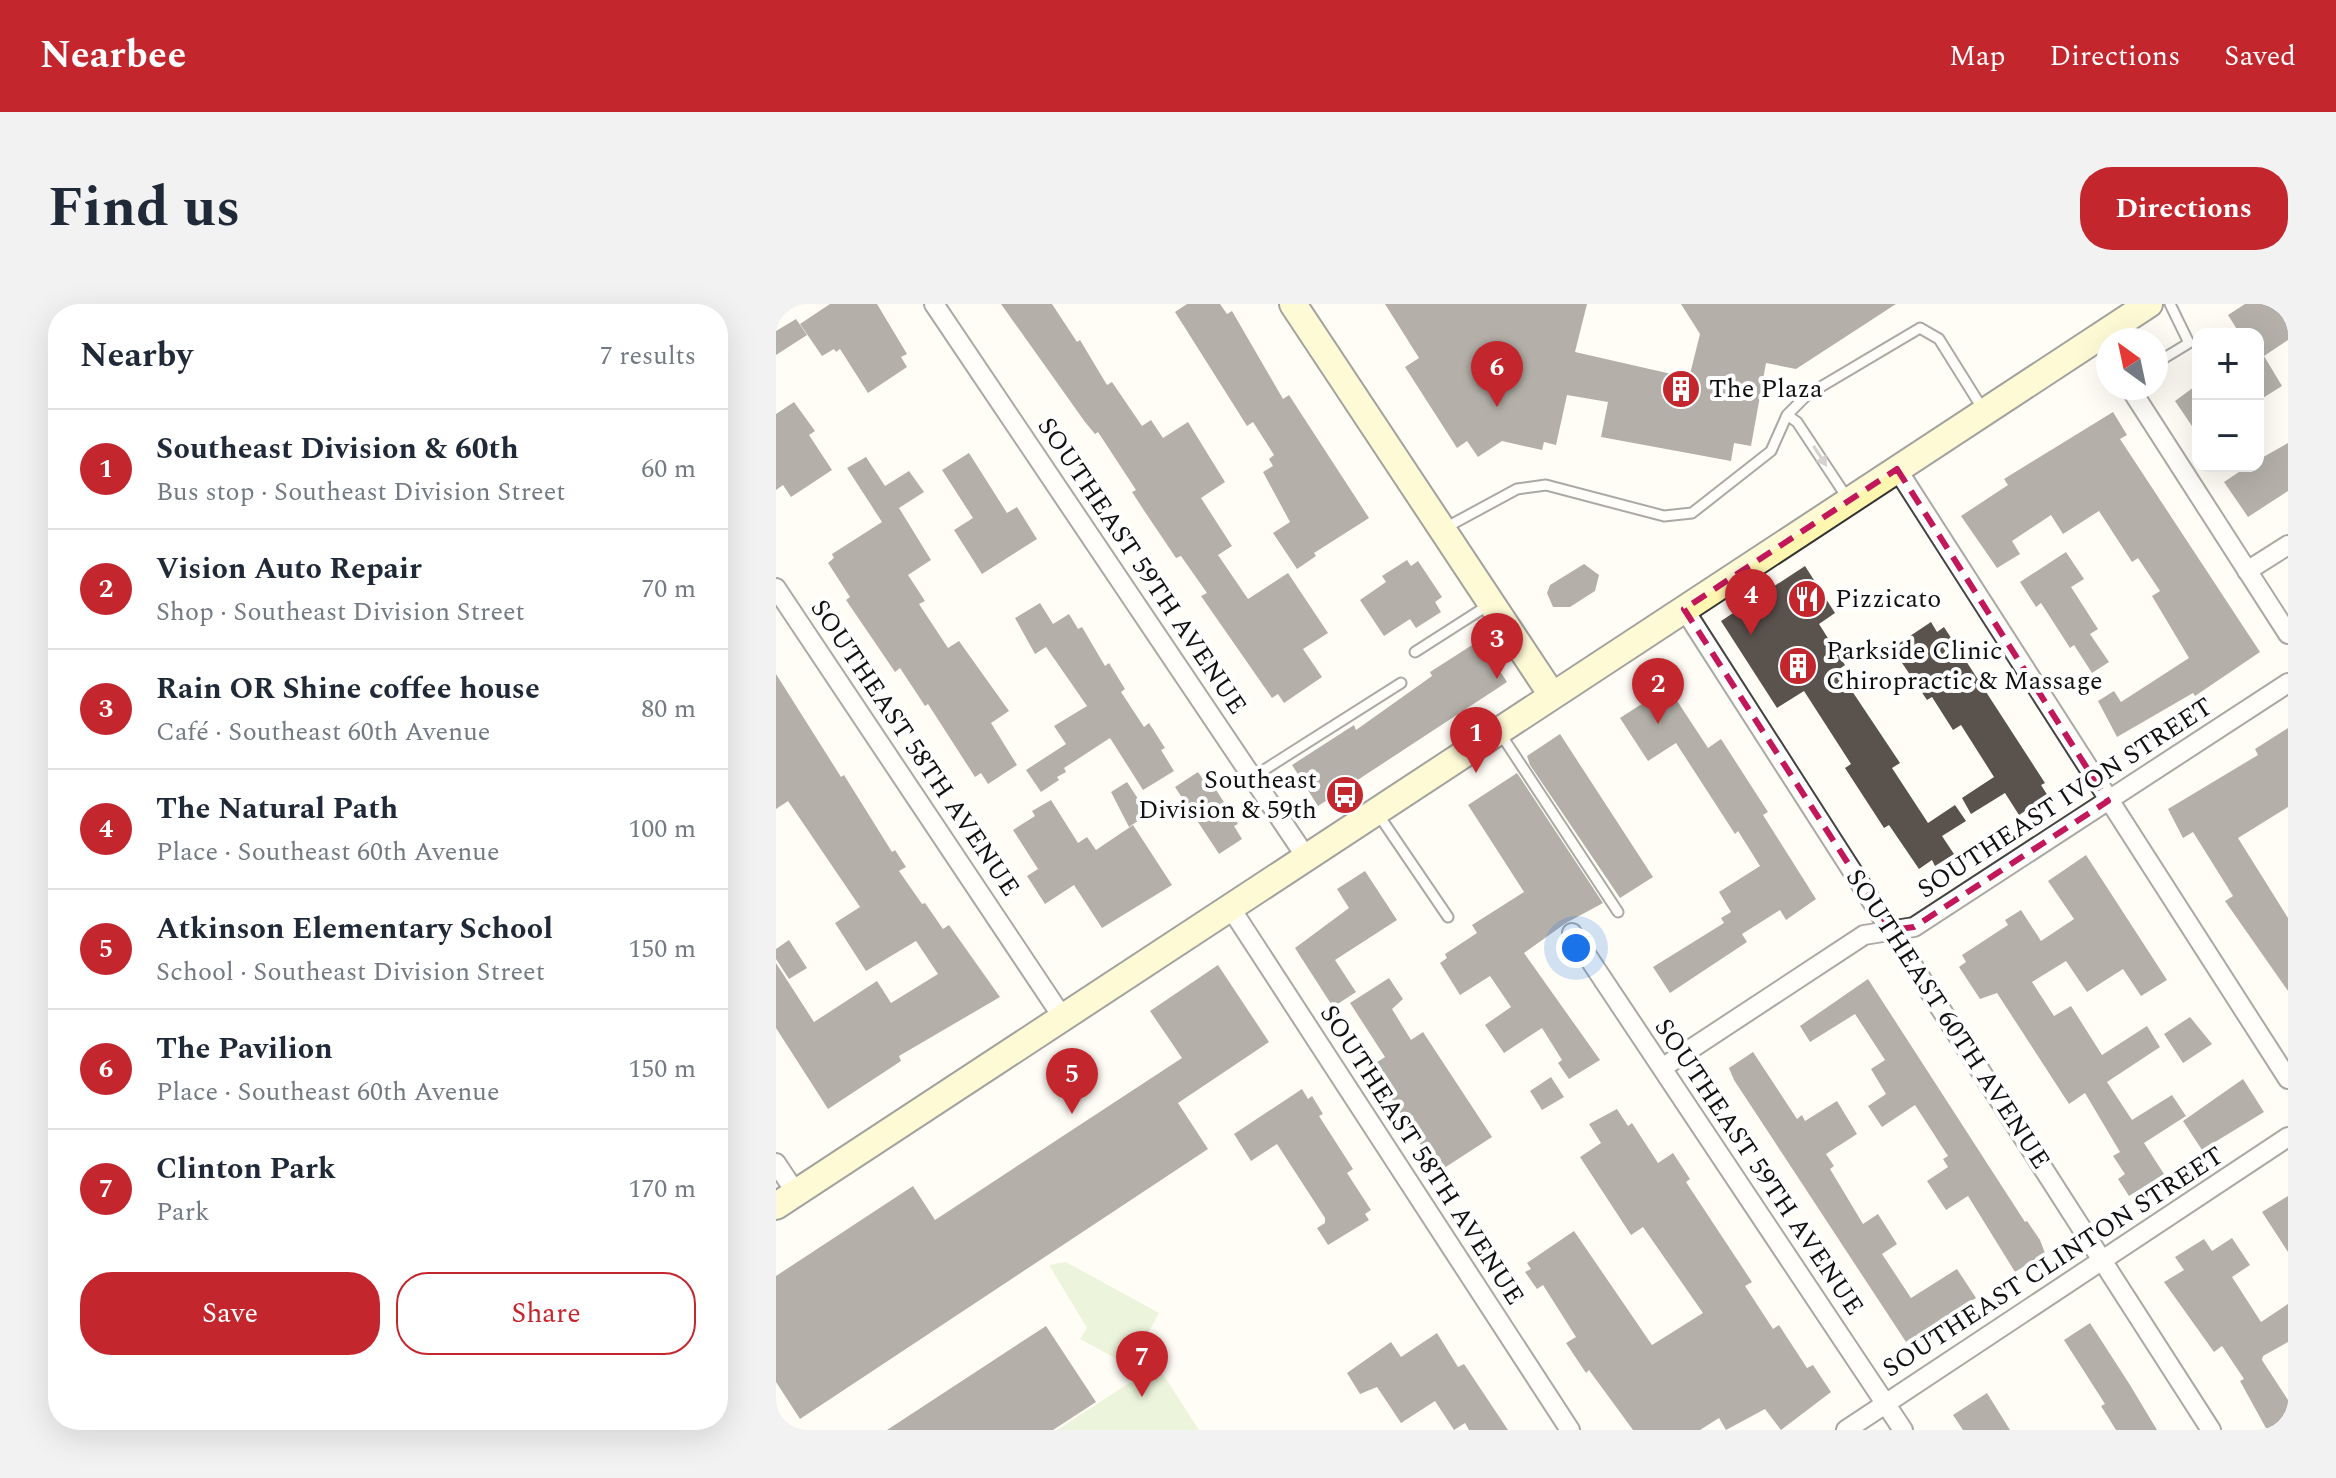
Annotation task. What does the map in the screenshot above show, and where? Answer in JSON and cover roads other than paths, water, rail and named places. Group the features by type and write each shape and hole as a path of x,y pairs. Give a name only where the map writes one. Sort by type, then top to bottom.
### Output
{"main road":[{"path":"1293,304 1445,528 1552,695"},
{"path":"2122,328 2149,304"},
{"path":"786,1200 1984,411 2096,349"}],"street":[{"name":"SOUTHEAST 59TH AVENUE","path":"934,304 1306,857"},
{"path":"2138,400 2288,634"},
{"path":"1897,469 2288,1079"},
{"path":"2247,571 2288,545"},
{"name":"SOUTHEAST 58TH AVENUE","path":"776,588 1063,1018"},
{"name":"SOUTHEAST 60TH AVENUE","path":"1684,609 2211,1430"},
{"name":"SOUTHEAST IVON STREET","path":"1662,1068 1864,935 1914,927 2288,683"},
{"name":"SOUTHEAST 58TH AVENUE","path":"1230,907 1570,1430"},
{"name":"SOUTHEAST 59TH AVENUE","path":"1572,933 1903,1430"},
{"name":"SOUTHEAST CLINTON STREET","path":"1846,1430 2288,1137"},
{"path":"776,1163 786,1200"}],"lane":[{"path":"2168,356 2189,343 2170,304"},
{"path":"1445,528 1517,489 1546,485 1664,516 1692,513 1771,451 1787,415 1807,395 1920,328 1939,339 1984,411"},
{"path":"1787,415 1797,422 1849,501"},
{"path":"1415,652 1493,602"},
{"path":"1253,777 1401,683"},
{"path":"1499,730 1618,912"},
{"path":"1376,811 1448,917"}],"place":[{"name":"The Plaza","path":"1681,389"},
{"name":"The Pavilion","path":"1497,407"},
{"name":"Pizzicato","path":"1807,599"},
{"name":"The Natural Path","path":"1751,635"},
{"name":"Parkside Clinic Chiropractic & Massage","path":"1798,666"},
{"name":"Rain OR Shine coffee house","path":"1497,679"},
{"name":"Vision Auto Repair","path":"1658,724"},
{"name":"Southeast Division & 60th","path":"1476,773"},
{"name":"Southeast Division & 59th","path":"1345,795"},
{"name":"Atkinson Elementary School","path":"1072,1114"},
{"name":"Clinton Park","path":"1142,1397"}]}
